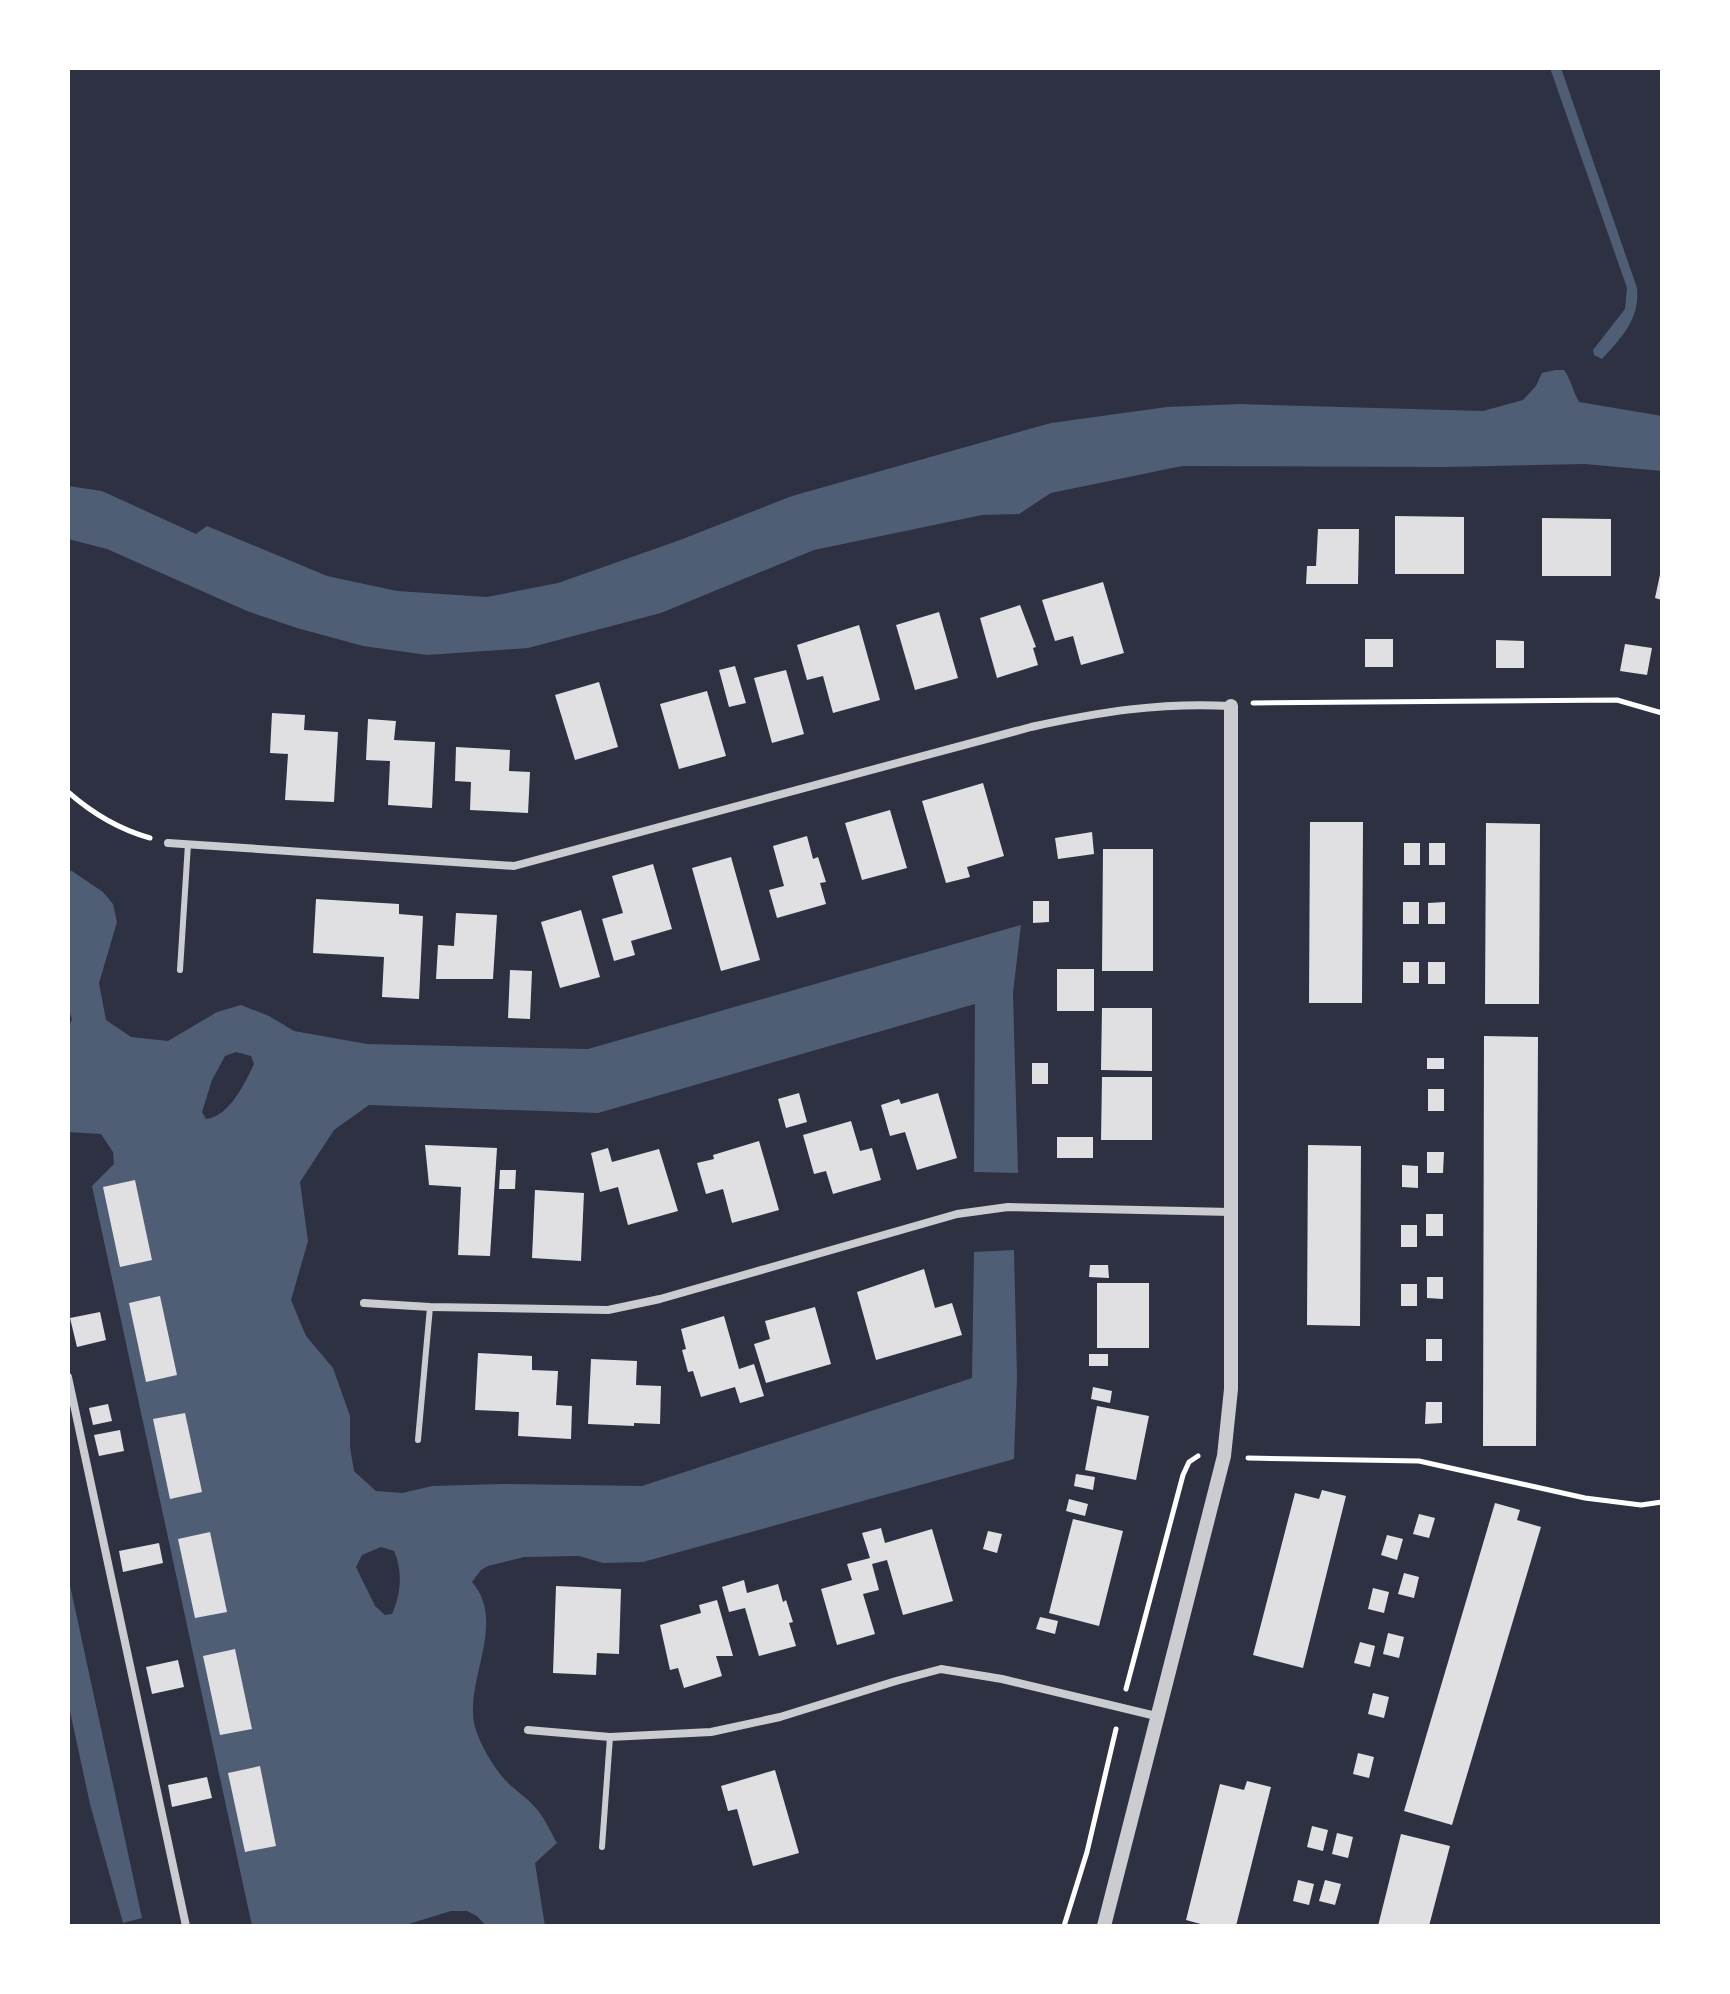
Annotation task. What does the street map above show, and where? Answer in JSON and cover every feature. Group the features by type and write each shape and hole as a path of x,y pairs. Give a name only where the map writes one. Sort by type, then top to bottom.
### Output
{"street":[{"path":"168,843 514,866 1031,727 1113,710 1192,703 1231,706 1231,1389 1224,1456 1104,1926"},
{"path":"364,1303 608,1310 660,1299 957,1214 1008,1207 1231,1212"},
{"path":"68,1377 186,1926"},
{"path":"528,1730 610,1737 711,1732 780,1717 941,1669 1002,1679 1156,1716"}],"lane":[{"path":"180,970 188,844"},
{"path":"418,1440 430,1307"},
{"path":"602,1847 610,1737"}],"path":[{"path":"1231,706 1259,702 1617,700 1662,713"},
{"path":"68,792 90,811 124,831 168,843"},
{"path":"1064,1926 1087,1852 1121,1708 1183,1475 1189,1462 1197,1456 1419,1461 1585,1498 1641,1505 1662,1502"}],"water":[{"path":"1550,68 1561,68 1637,288 1633,318 1602,359 1594,355 1593,350 1625,309 1627,288"},
{"path":"1564,370 1579,402 1662,416 1662,471 1585,464 1182,466 1051,493 1019,514 982,515 814,550 661,613 528,648 427,655 363,646 247,611 107,549 68,539 68,486 102,491 196,534 207,526 327,576 397,591 487,597 558,583 792,496 1051,423 1167,407 1239,404 1483,411 1523,400 1536,386 1542,373"},
{"path":"68,871 103,892 113,904 117,922 99,983 106,1020 131,1037 168,1041 217,1012 241,1005 269,1016 294,1031 367,1044 588,1049 1021,925 1013,993 1018,1173 974,1172 975,1004 598,1113 369,1105 334,1130 300,1182 308,1241 291,1300 306,1336 333,1368 350,1416 354,1471 376,1491 402,1493 432,1486 502,1484 642,1486 972,1378 974,1252 1014,1250 1017,1377 1014,1459 643,1562 603,1563 579,1556 524,1557 481,1570 472,1582 482,1598 486,1616 486,1634 473,1709 475,1727 497,1770 538,1810 557,1843 535,1863 545,1926 486,1926 467,1911 451,1911 402,1926 252,1926 92,1186 114,1164 113,1152 101,1134 68,1132 68,1030 72,1019 68,1007","holes":["236,1052 251,1056 254,1064 229,1106 206,1119 202,1112 212,1080 225,1056","381,1547 394,1551 400,1574 395,1606 392,1614 385,1615 375,1606 356,1567 362,1555"]},
{"path":"68,1576 142,1918 123,1923 90,1804 68,1702"}],"building":[{"path":"1395,516 1464,517 1464,574 1395,574"},
{"path":"1542,518 1611,519 1611,576 1542,576"},
{"path":"1318,529 1359,529 1358,584 1306,584 1307,566 1316,566"},
{"path":"1662,570 1662,600 1655,598"},
{"path":"1103,582 1124,653 1081,665 1073,636 1055,641 1042,600"},
{"path":"1020,605 1036,647 1033,648 1038,665 997,678 980,618"},
{"path":"939,612 958,678 915,690 896,625"},
{"path":"859,625 880,700 833,713 823,676 807,680 797,645"},
{"path":"1365,639 1393,639 1393,667 1365,667"},
{"path":"1496,640 1524,641 1524,668 1496,668"},
{"path":"1625,644 1652,648 1647,675 1620,671"},
{"path":"735,666 746,703 729,707 719,670"},
{"path":"786,670 804,734 772,743 754,678"},
{"path":"599,682 618,747 575,760 555,695"},
{"path":"707,691 726,756 679,769 660,704"},
{"path":"272,713 305,715 304,730 338,732 334,802 285,800 288,754 270,753"},
{"path":"368,719 396,721 394,740 435,742 432,808 388,805 390,761 366,760"},
{"path":"456,747 510,750 509,771 530,772 528,813 470,810 471,782 455,781"},
{"path":"983,783 1004,856 967,867 970,877 946,883 922,801"},
{"path":"890,810 907,868 862,880 845,823"},
{"path":"1310,822 1363,822 1362,1003 1309,1003"},
{"path":"1486,823 1540,824 1539,1004 1485,1004"},
{"path":"1092,832 1094,854 1058,859 1055,838"},
{"path":"807,836 813,859 818,857 826,882 820,883 826,904 777,918 769,890 784,886 773,846"},
{"path":"1404,843 1420,843 1420,865 1404,865"},
{"path":"1429,843 1445,843 1445,865 1429,865"},
{"path":"1103,849 1153,849 1153,971 1102,971"},
{"path":"731,857 760,960 721,971 692,868"},
{"path":"653,864 672,929 631,941 635,955 614,961 602,919 623,913 612,876"},
{"path":"316,899 399,904 399,914 423,916 419,999 382,997 384,957 313,953"},
{"path":"1033,901 1049,901 1049,922 1033,923"},
{"path":"1403,902 1419,902 1419,924 1403,924"},
{"path":"1445,902 1445,924 1428,924 1428,903"},
{"path":"581,910 600,977 560,988 541,922"},
{"path":"456,913 497,915 493,979 436,979 438,945 454,946"},
{"path":"1403,962 1419,962 1419,983 1403,983"},
{"path":"1428,962 1445,962 1445,984 1428,984"},
{"path":"1057,969 1094,969 1094,1011 1057,1011"},
{"path":"510,970 532,971 530,1019 508,1018"},
{"path":"1102,1008 1152,1008 1152,1071 1101,1070"},
{"path":"1484,1036 1538,1037 1536,1446 1483,1446"},
{"path":"1427,1058 1444,1058 1444,1069 1427,1069"},
{"path":"1032,1063 1048,1063 1048,1084 1032,1084"},
{"path":"1102,1077 1152,1077 1152,1140 1101,1140"},
{"path":"1428,1089 1444,1089 1444,1111 1428,1111"},
{"path":"799,1093 807,1122 786,1128 778,1099"},
{"path":"938,1093 957,1158 917,1170 905,1132 890,1136 881,1105 899,1099 901,1104"},
{"path":"851,1121 860,1151 872,1148 881,1180 833,1194 826,1171 814,1174 803,1135"},
{"path":"1057,1137 1093,1137 1093,1158 1057,1158"},
{"path":"759,1141 779,1210 732,1223 723,1189 706,1194 697,1163"},
{"path":"425,1145 497,1148 490,1256 458,1255 461,1187 429,1185"},
{"path":"1308,1145 1361,1146 1360,1326 1307,1325"},
{"path":"608,1148 612,1162 659,1149 678,1211 628,1225 618,1187 600,1192 591,1153"},
{"path":"1427,1152 1444,1152 1443,1173 1427,1173"},
{"path":"1402,1165 1418,1166 1418,1188 1402,1187"},
{"path":"500,1170 516,1170 515,1189 499,1189"},
{"path":"135,1180 152,1260 120,1267 103,1187"},
{"path":"535,1190 584,1193 581,1261 532,1258"},
{"path":"1426,1214 1443,1214 1443,1236 1426,1236"},
{"path":"1401,1225 1417,1225 1417,1247 1401,1247"},
{"path":"1090,1265 1108,1265 1109,1278 1089,1277"},
{"path":"924,1269 935,1308 952,1303 962,1335 876,1360 857,1292"},
{"path":"1427,1277 1443,1277 1443,1299 1427,1298"},
{"path":"1097,1283 1149,1283 1149,1348 1097,1348"},
{"path":"1401,1284 1417,1284 1417,1306 1401,1306"},
{"path":"160,1296 177,1375 146,1382 129,1303"},
{"path":"815,1307 831,1364 766,1383 754,1344 770,1339 765,1321"},
{"path":"100,1312 106,1340 77,1347 70,1318"},
{"path":"724,1316 739,1369 754,1364 764,1396 740,1403 735,1387 701,1397 693,1371 688,1372 681,1329"},
{"path":"1426,1339 1442,1339 1442,1361 1426,1361"},
{"path":"478,1353 532,1356 532,1370 558,1371 556,1405 572,1406 571,1439 518,1436 519,1412 475,1410"},
{"path":"1089,1354 1108,1354 1108,1366 1089,1366"},
{"path":"591,1359 637,1361 636,1385 661,1386 660,1424 588,1424"},
{"path":"1093,1387 1112,1391 1110,1403 1091,1399"},
{"path":"1426,1402 1442,1402 1442,1423 1425,1424"},
{"path":"108,1404 112,1421 93,1425 89,1408"},
{"path":"1097,1406 1149,1416 1136,1480 1085,1470"},
{"path":"185,1413 202,1492 170,1499 153,1419"},
{"path":"120,1430 124,1451 99,1456 94,1435"},
{"path":"1076,1474 1095,1477 1093,1490 1074,1486"},
{"path":"1322,1490 1346,1496 1303,1668 1253,1655 1295,1493 1319,1499"},
{"path":"1069,1499 1088,1504 1085,1516 1066,1511"},
{"path":"1495,1503 1520,1510 1517,1520 1541,1527 1452,1825 1404,1811"},
{"path":"1419,1514 1435,1518 1429,1538 1413,1534"},
{"path":"1073,1519 1123,1531 1099,1626 1049,1613"},
{"path":"881,1528 885,1543 932,1529 953,1601 903,1615 887,1560 872,1564 879,1590 863,1594 875,1634 837,1645 821,1589 852,1580 847,1564 870,1558 862,1533"},
{"path":"988,1531 1002,1534 997,1553 983,1549"},
{"path":"210,1532 227,1612 195,1618 178,1539"},
{"path":"1387,1535 1403,1539 1397,1560 1381,1555"},
{"path":"159,1543 163,1563 123,1572 119,1551"},
{"path":"1404,1573 1419,1577 1414,1598 1398,1594"},
{"path":"744,1580 747,1593 778,1584 793,1622 789,1623 796,1646 759,1656 745,1608 729,1612 722,1587"},
{"path":"556,1586 621,1589 619,1654 597,1653 596,1675 553,1673"},
{"path":"1373,1588 1389,1592 1384,1613 1368,1609"},
{"path":"717,1600 733,1656 716,1656 722,1676 684,1688 678,1668 670,1670 660,1625 701,1613 699,1605"},
{"path":"1040,1617 1058,1621 1055,1634 1036,1629"},
{"path":"1388,1633 1404,1637 1399,1658 1383,1654"},
{"path":"1360,1642 1375,1646 1370,1667 1354,1663"},
{"path":"235,1649 252,1729 220,1735 203,1656"},
{"path":"178,1660 184,1687 152,1694 146,1667"},
{"path":"1373,1693 1389,1697 1384,1718 1368,1714"},
{"path":"1358,1753 1374,1757 1369,1778 1353,1774"},
{"path":"260,1766 276,1846 245,1852 228,1773"},
{"path":"775,1770 799,1853 753,1866 737,1809 728,1811 721,1786"},
{"path":"207,1777 212,1798 172,1807 168,1785"},
{"path":"1247,1781 1271,1787 1236,1926 1208,1926 1186,1920 1220,1784 1244,1790"},
{"path":"1312,1826 1328,1830 1323,1851 1307,1847"},
{"path":"1337,1833 1353,1837 1348,1858 1332,1854"},
{"path":"1401,1834 1450,1846 1429,1926 1378,1926"},
{"path":"1298,1880 1314,1884 1309,1905 1293,1901"},
{"path":"1325,1880 1341,1884 1335,1905 1319,1901"}]}
